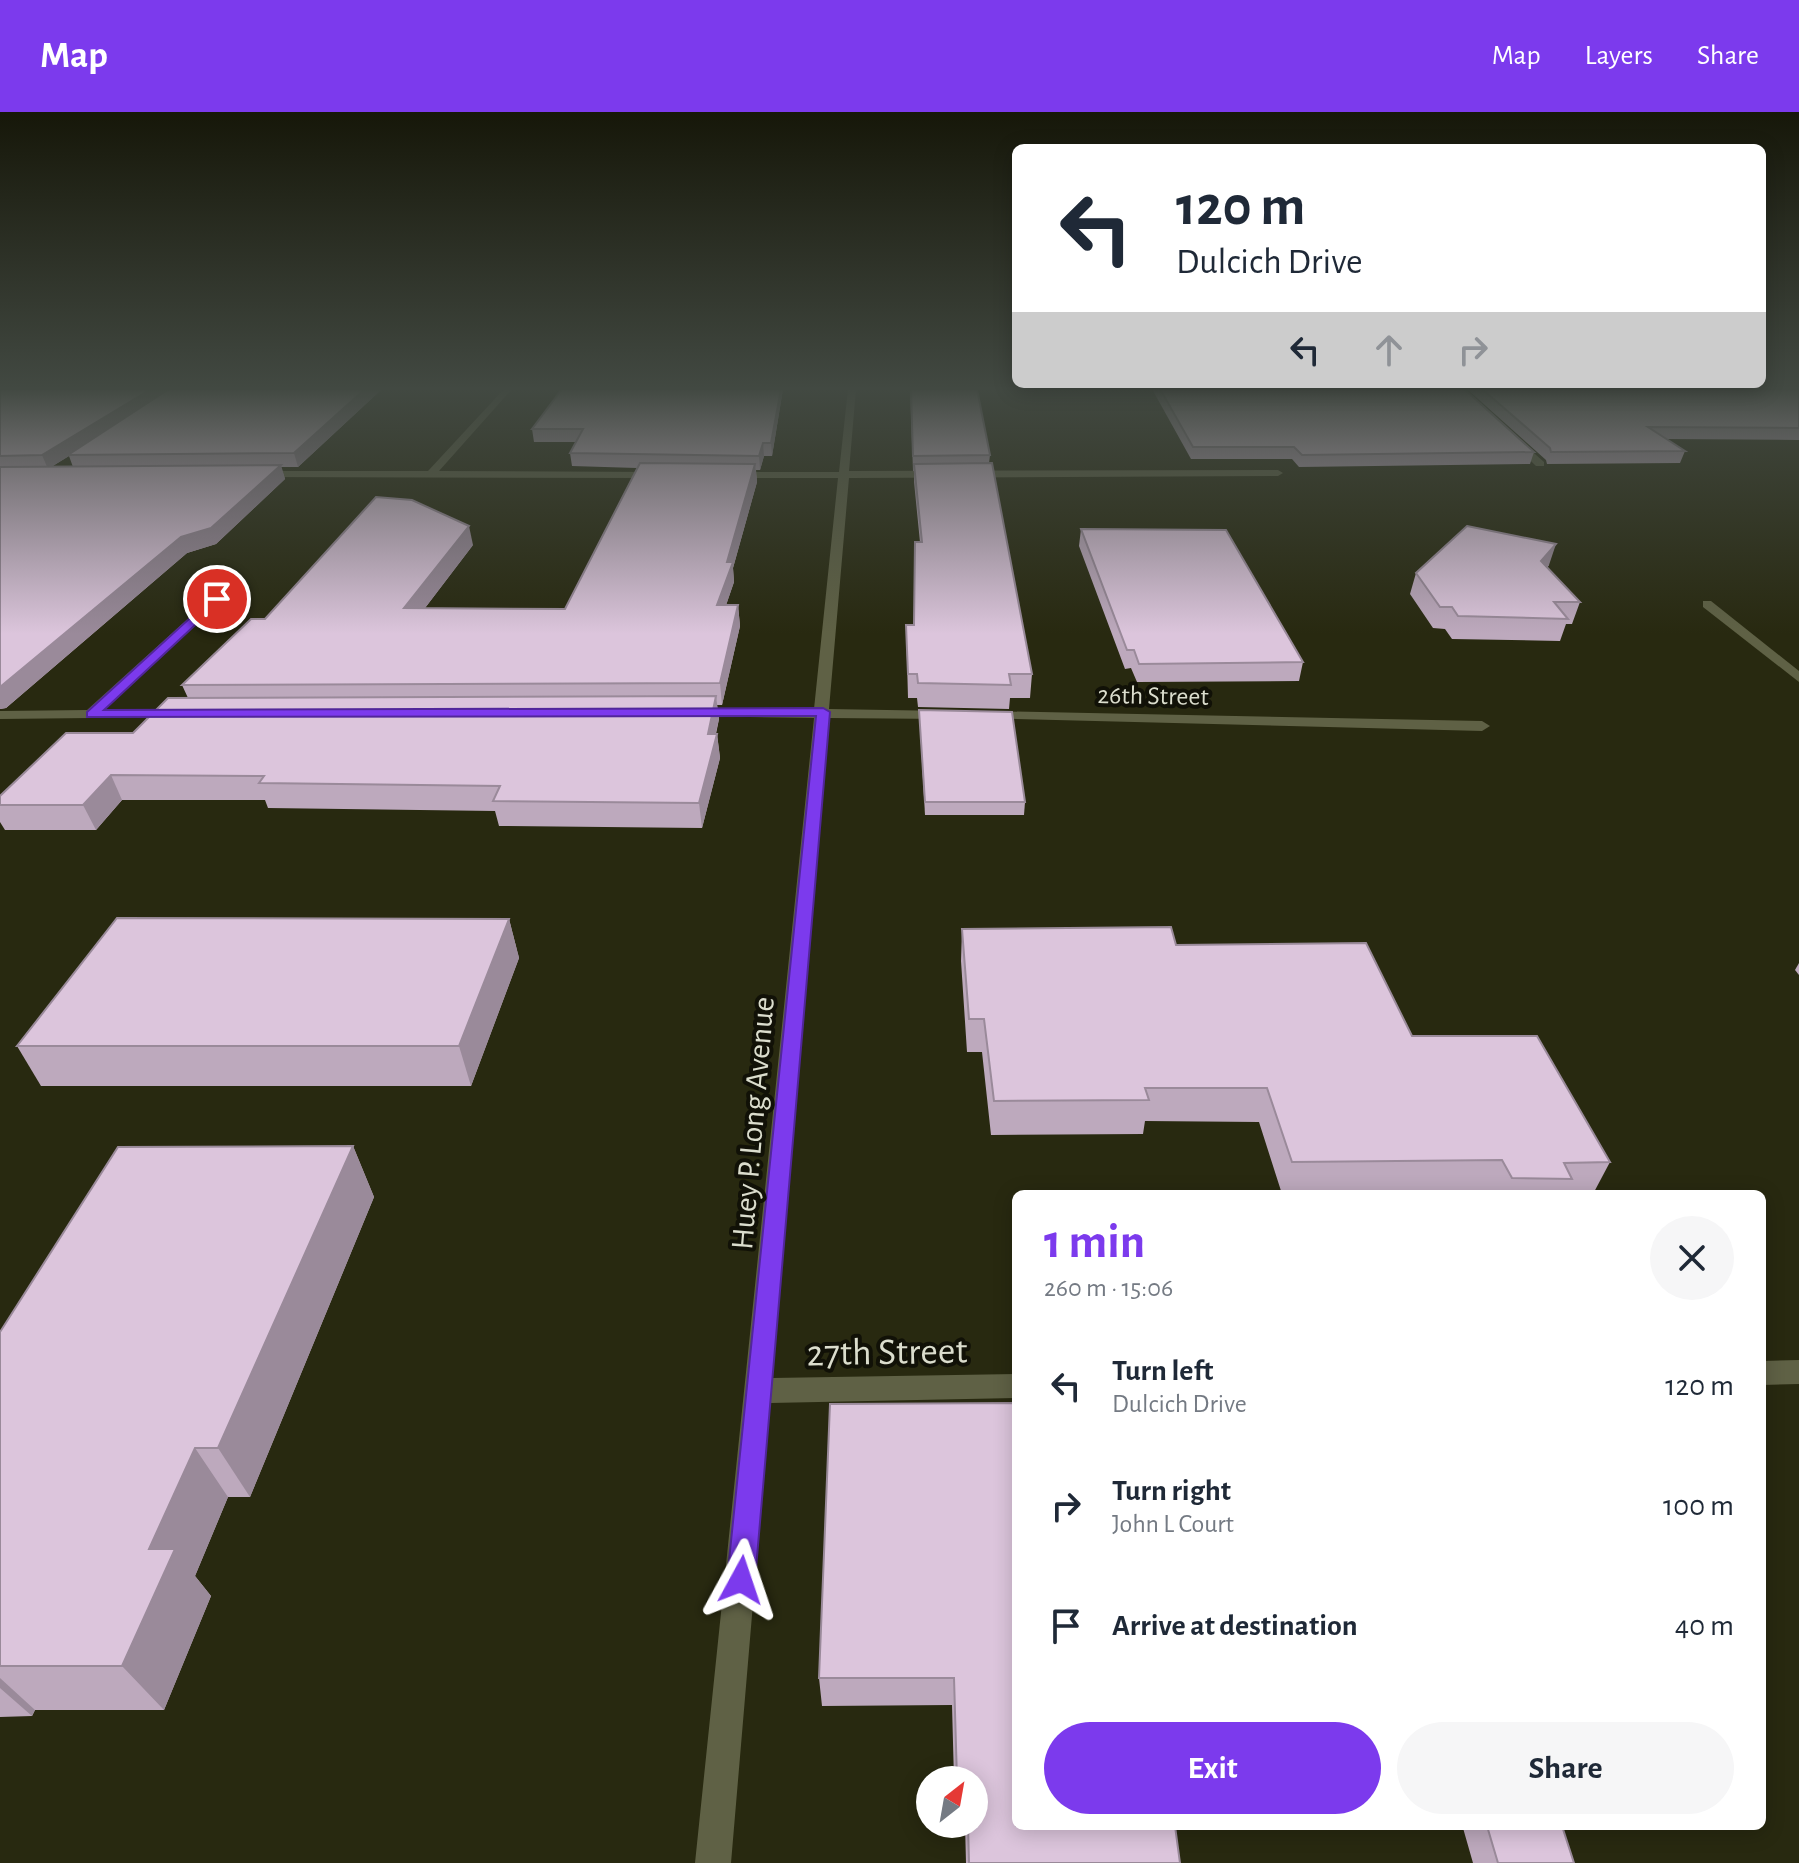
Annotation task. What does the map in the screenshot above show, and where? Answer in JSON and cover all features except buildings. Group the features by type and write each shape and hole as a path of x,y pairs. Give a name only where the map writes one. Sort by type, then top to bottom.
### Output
{"street":[{"name":"Huey P. Long Avenue","path":"713,1863 845,471"},
{"path":"241,474 433,472 670,475"},
{"path":"718,475 844,477 1278,473"},
{"path":"91,714 238,580"},
{"path":"1707,604 1799,678"},
{"name":"26th Street","path":"680,713 823,712 1482,726"},
{"path":"0,715 187,714"},
{"path":"1766,1373 1799,1372"},
{"name":"27th Street","path":"760,1391 1012,1386"}],"route":[{"path":"217,599 91,714 823,712 741,1580"}]}
